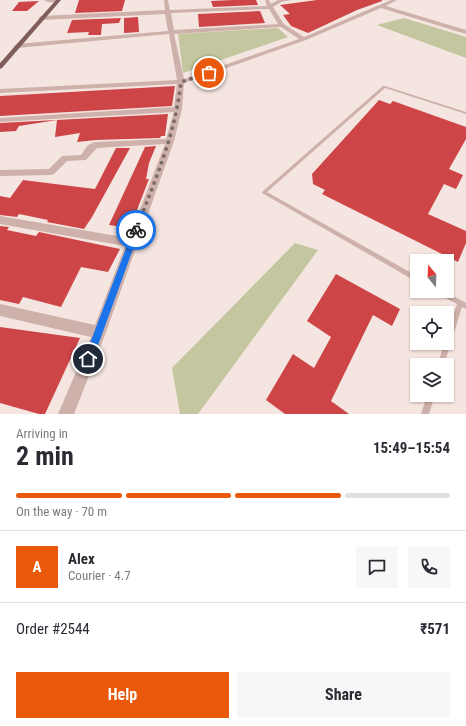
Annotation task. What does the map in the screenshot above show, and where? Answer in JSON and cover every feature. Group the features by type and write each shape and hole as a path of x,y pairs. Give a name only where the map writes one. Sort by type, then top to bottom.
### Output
{"main road":[{"path":"0,66 58,0"}],"street":[{"path":"46,0 58,0"},
{"path":"66,414 99,332 170,141 178,109 181,82 166,0"},
{"path":"266,0 282,25 304,39"},
{"path":"41,18 270,6 280,1 290,0"},
{"path":"0,92 181,82 304,39 395,0"},
{"path":"381,6 466,32"},
{"path":"17,46 171,32 282,25"},
{"path":"0,120 178,109"},
{"path":"0,173 51,172 65,158 83,158 91,147 95,145 170,141"},
{"path":"0,220 132,242"},
{"path":"0,310 99,332"}],"lane":[{"path":"410,275 264,192 384,87 466,114"},
{"path":"443,358 463,305 450,298"},
{"path":"425,414 429,402"}],"green space":[{"path":"404,18 466,37 466,58 377,25"},
{"path":"278,28 288,37 183,73 178,34"},
{"path":"295,243 318,250 198,414 180,414 172,368"}],"building":[{"path":"79,0 125,0 122,11 75,13"},
{"path":"256,0 258,5 213,7 211,1"},
{"path":"317,0 382,1 357,10 308,33 291,26 283,15 290,14 280,5"},
{"path":"39,1 27,11 12,11 19,2"},
{"path":"260,11 265,23 199,27 198,14"},
{"path":"138,17 139,32 124,33 124,18"},
{"path":"121,18 119,23 102,24 101,35 88,35 89,32 67,33 72,20"},
{"path":"175,86 172,106 0,116 0,96"},
{"path":"379,100 390,104 393,101 466,127 466,139 449,169 463,175 456,189 444,184 428,214 466,231 466,243 458,262 454,260 454,254 442,254 322,194 325,190 313,184 312,174"},
{"path":"168,114 165,136 161,136 160,138 77,142 80,133 55,137 57,120 19,126 16,131 0,132 0,123"},
{"path":"156,146 149,163 146,179 149,179 130,228 109,225 144,147"},
{"path":"116,148 130,148 84,229 47,222 48,220 19,214 17,217 0,215 0,196 10,198 23,180 95,189"},
{"path":"0,226 9,227 7,230 36,236 39,232 120,249 108,272 81,267 61,307 23,297 19,304 0,300"},
{"path":"336,274 400,309 392,326 373,315 331,401 349,414 285,414 266,400 293,354 314,368 331,337 307,321"},
{"path":"0,327 80,338 45,414 39,414 0,403"}],"way so far":[{"path":"136,230 170,141 178,109 181,82 209,73"}],"route":[{"path":"88,359 136,230"}]}
